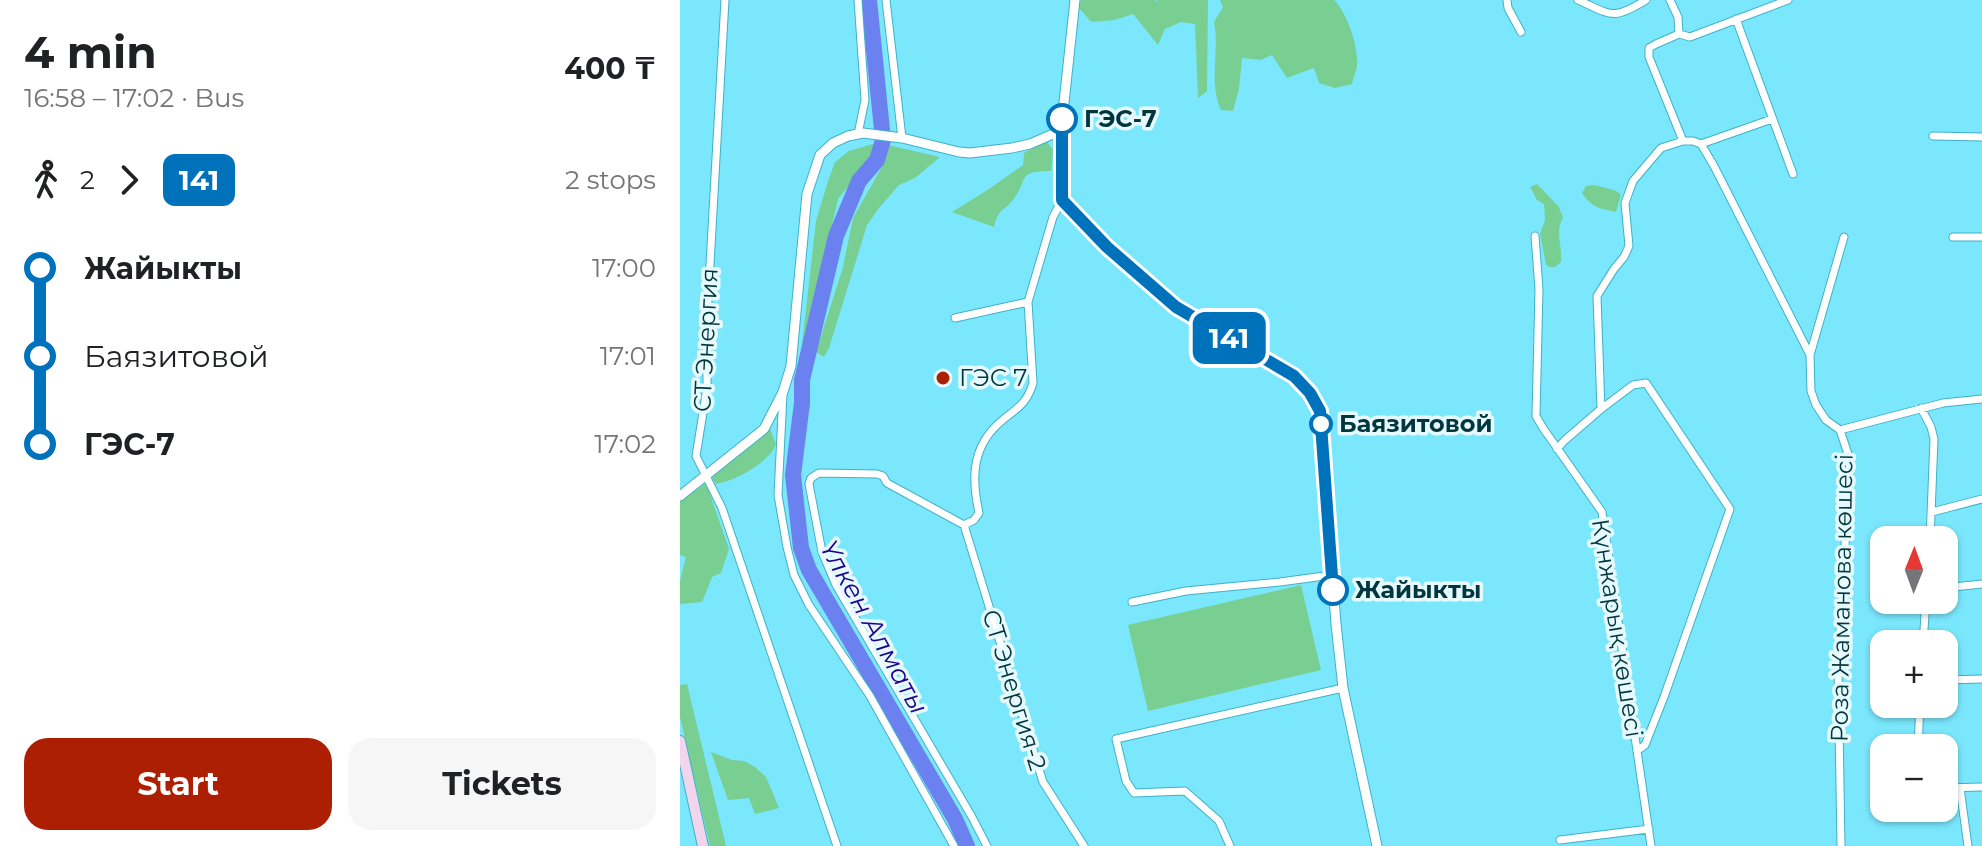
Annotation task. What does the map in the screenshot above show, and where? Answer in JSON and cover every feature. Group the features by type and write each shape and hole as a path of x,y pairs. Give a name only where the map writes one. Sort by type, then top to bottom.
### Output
{"main road":[{"path":"680,741 703,846"}],"street":[{"name":"СТ Энергия","path":"725,0 707,317 707,388 696,456 722,508 837,846"},
{"path":"858,0 865,100 858,134"},
{"path":"886,0 897,137"},
{"path":"987,846 836,585 822,552 809,484 811,478 819,473 877,474 883,476 887,483 964,525 979,513 974,473 976,459 996,426 1023,405 1033,383 1028,302 1053,217 1062,200 1062,130 1075,0"},
{"path":"1507,0 1521,32"},
{"path":"1578,0 1619,15 1629,4 1646,0"},
{"path":"1670,0 1678,17 1679,34"},
{"path":"1683,141 1649,57 1649,48 1679,34 1690,37 1788,0"},
{"path":"1736,19 1793,174"},
{"path":"1601,409 1597,296 1629,246 1625,203 1633,181 1661,148 1683,141 1701,144 1772,119"},
{"path":"680,496 764,429 783,392 791,366 803,290 807,194 820,155 833,143 858,134 897,137 970,153 1030,144 1062,130"},
{"path":"1933,136 1982,137"},
{"name":"Роза Жаманова көшесі","path":"1701,144 1810,355 1811,391 1816,405 1826,420 1840,430 1850,460 1838,665 1841,846"},
{"path":"1062,200 1107,247 1176,307 1294,376 1310,393 1320,411 1343,688 1377,846"},
{"name":"Күнжарық көшесі","path":"1535,236 1539,289 1536,416 1602,512 1651,846"},
{"path":"1810,355 1844,237"},
{"path":"1953,237 1982,237"},
{"path":"955,318 1028,302"},
{"path":"1557,449 1633,385 1646,383 1730,509 1664,697 1645,745 1637,751"},
{"path":"783,392 778,495 794,575 809,605 870,696 954,846"},
{"path":"1840,430 1943,403 1982,399"},
{"path":"1921,408 1934,439 1931,526"},
{"path":"1932,512 1982,499"},
{"name":"СТ Энергия-2","path":"964,525 1043,782 1084,846"},
{"path":"1132,602 1186,591 1332,575"},
{"path":"1958,587 1982,584"},
{"path":"1958,680 1982,679"},
{"path":"1230,846 1219,821 1185,791 1134,793 1126,781 1116,739 1343,688"},
{"path":"1968,846 1960,788 1982,787"},
{"path":"1560,840 1649,829"}],"green space":[{"path":"1081,0 1208,0 1207,91 1198,98 1195,24 1181,22 1165,29 1158,45 1133,14 1115,20 1091,22 1079,8"},
{"path":"1220,0 1334,0 1348,21 1354,40 1357,66 1352,84 1335,88 1319,83 1314,68 1287,78 1272,55 1261,60 1242,58 1233,111 1221,110 1215,88 1214,22 1223,7"},
{"path":"1046,140 1053,150 1051,171 1028,175 1013,200 999,214 994,227 952,212 1023,165 1024,153"},
{"path":"876,143 865,166 838,199 800,362 816,221 828,181 835,162 849,151"},
{"path":"888,145 940,157 915,178 899,185 867,225 824,357 816,352 843,267 853,218 883,165"},
{"path":"1537,184 1559,207 1563,218 1559,229 1561,262 1555,267 1546,264 1540,234 1545,220 1544,204 1537,200 1530,187"},
{"path":"1594,185 1621,194 1616,212 1589,202 1582,193 1586,186"},
{"path":"770,429 776,444 766,458 741,475 716,484 711,476"},
{"path":"706,483 729,549 721,573 712,577 702,602 680,604 680,581 686,557 680,555 680,502"},
{"path":"1301,585 1321,670 1148,711 1128,625"},
{"path":"687,684 726,846 710,846 680,717 680,685"},
{"path":"711,752 755,767 766,777 779,808 755,814 749,798 728,800"}],"waterway":[{"name":"Үлкен Алматы","path":"869,0 883,140 877,160 859,181 836,236 802,380 793,475 801,548 809,570 955,819 967,846"}],"bus line":[{"name":"141","path":"1062,119 1062,200 1107,247 1176,307 1294,376 1310,393 1320,411 1333,590"}],"place":[{"name":"ГЭС-7","path":"1062,119"},
{"name":"ГЭС 7","path":"943,378"},
{"name":"Баязитовой","path":"1321,424"},
{"name":"Жайыкты","path":"1333,590"}]}
